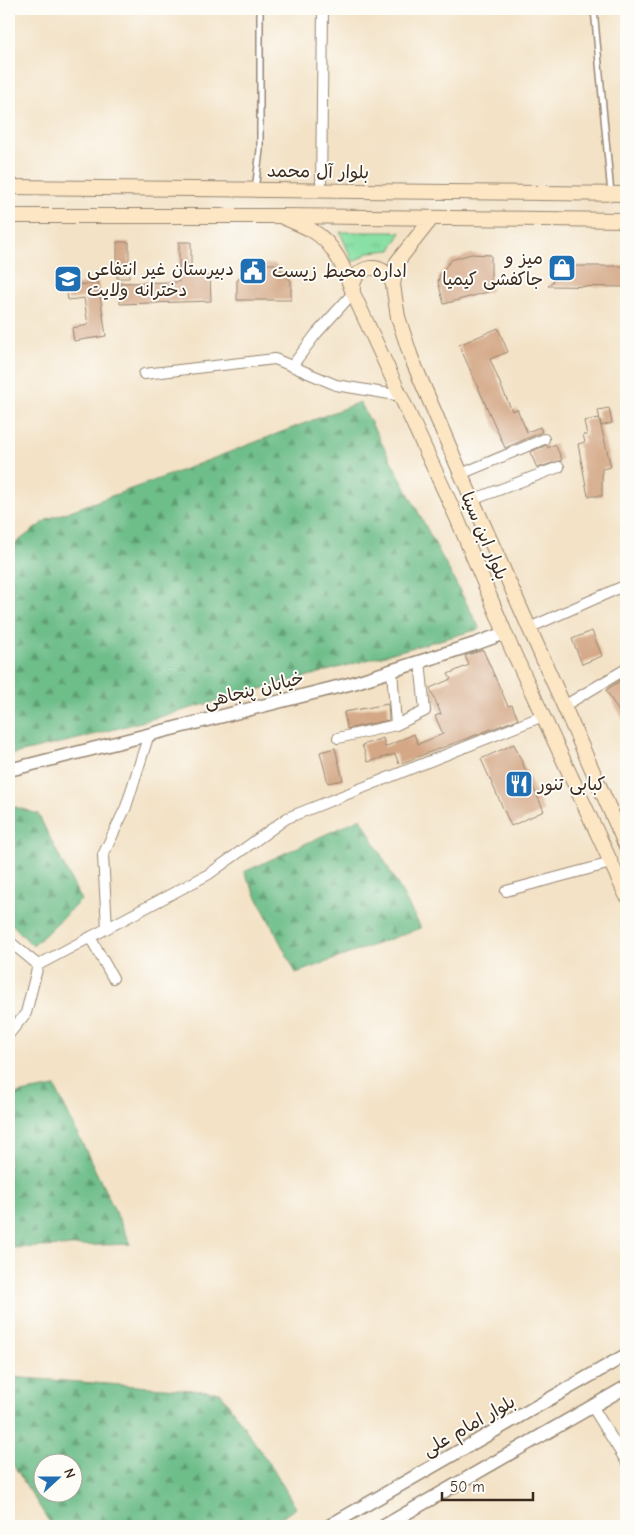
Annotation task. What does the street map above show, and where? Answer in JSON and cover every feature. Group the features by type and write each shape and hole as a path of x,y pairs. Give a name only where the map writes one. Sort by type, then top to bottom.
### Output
{"main road":[{"name":"بلوار آل محمد","path":"9,187 626,194"},
{"path":"9,216 280,216 626,220"},
{"name":"بلوار ابن سینا","path":"280,216 314,231 331,247 343,266 353,293 457,518 505,633 626,895"},
{"name":"بلوار ابن سینا","path":"432,218 397,262 393,276 393,285 398,317 411,357 472,500 626,846"},
{"path":"353,293 356,278 363,270 368,268 379,268 384,271 391,279 393,285"}],"street":[{"path":"322,191 323,9"},
{"path":"292,366 316,334 353,293"},
{"path":"144,374 275,359 336,385 402,396"},
{"path":"461,474 544,439"},
{"path":"472,500 559,467"},
{"path":"529,628 626,586"},
{"name":"خیابان پنجاهی","path":"9,770 353,683 505,633"},
{"path":"338,738 396,725 425,712 420,661"},
{"path":"564,706 626,669"},
{"path":"392,670 396,725"},
{"path":"9,1034 26,1013 38,965 208,874 287,818 543,716"},
{"path":"107,928 103,855 126,806 149,734"},
{"path":"506,891 611,863"},
{"path":"90,937 113,978"},
{"path":"9,941 38,965"},
{"name":"بلوار امام علی","path":"329,1526 626,1355"},
{"path":"384,1526 626,1387"},
{"path":"592,1406 626,1461"}],"lane":[{"path":"255,190 260,150 260,9"},
{"path":"594,9 611,194"}],"green space":[{"path":"340,232 401,232 391,250 370,252 353,262"},
{"path":"360,402 480,629 82,738 9,755 9,548 48,519 175,473"},
{"path":"9,805 38,814 81,900 33,946 9,921"},
{"path":"361,818 421,928 296,973 244,872"},
{"path":"55,1087 131,1244 9,1248 9,1095"},
{"path":"9,1377 220,1392 277,1475 296,1508 269,1526 52,1526 37,1502 82,1502 82,1452 32,1452 32,1494 9,1458"}],"building":[{"path":"117,242 129,242 129,278 117,278"},
{"path":"179,242 191,242 191,276 210,276 211,301 120,304 120,283 179,282"},
{"path":"471,254 491,255 491,291 444,304 438,282 440,274 451,260"},
{"path":"252,264 275,264 291,281 291,300 237,300 237,281"},
{"path":"568,266 626,266 626,287 548,286"},
{"path":"98,282 106,336 74,341 72,328 88,325 84,298 68,300 66,287"},
{"path":"498,328 508,352 490,359 502,388 512,411 517,409 527,432 540,427 542,432 505,448 459,345"},
{"path":"609,408 612,423 601,426 598,410"},
{"path":"599,418 611,467 602,469 602,496 588,496 578,444 585,442 583,435 587,435 584,421"},
{"path":"555,444 562,460 537,468 530,452 547,445 548,448"},
{"path":"592,631 602,656 582,664 572,639"},
{"path":"483,650 508,706 512,705 518,719 399,764 395,754 368,762 362,745 383,738 385,747 414,734 418,744 443,734 435,716 441,714 430,688 451,679 448,674 469,665 465,656"},
{"path":"626,677 626,724 606,690"},
{"path":"388,704 389,720 347,729 344,712"},
{"path":"514,744 544,811 511,826 481,759"},
{"path":"335,748 343,780 328,783 320,752"}],"place":[{"name":"میز و جاکفشی کیمیا","path":"562,268"},
{"name":"اداره محیط زیست","path":"253,271"},
{"name":"دبیرستان غیر انتفاعی دخترانه ولایت","path":"68,279"},
{"name":"کبابی تنور","path":"519,784"}]}
